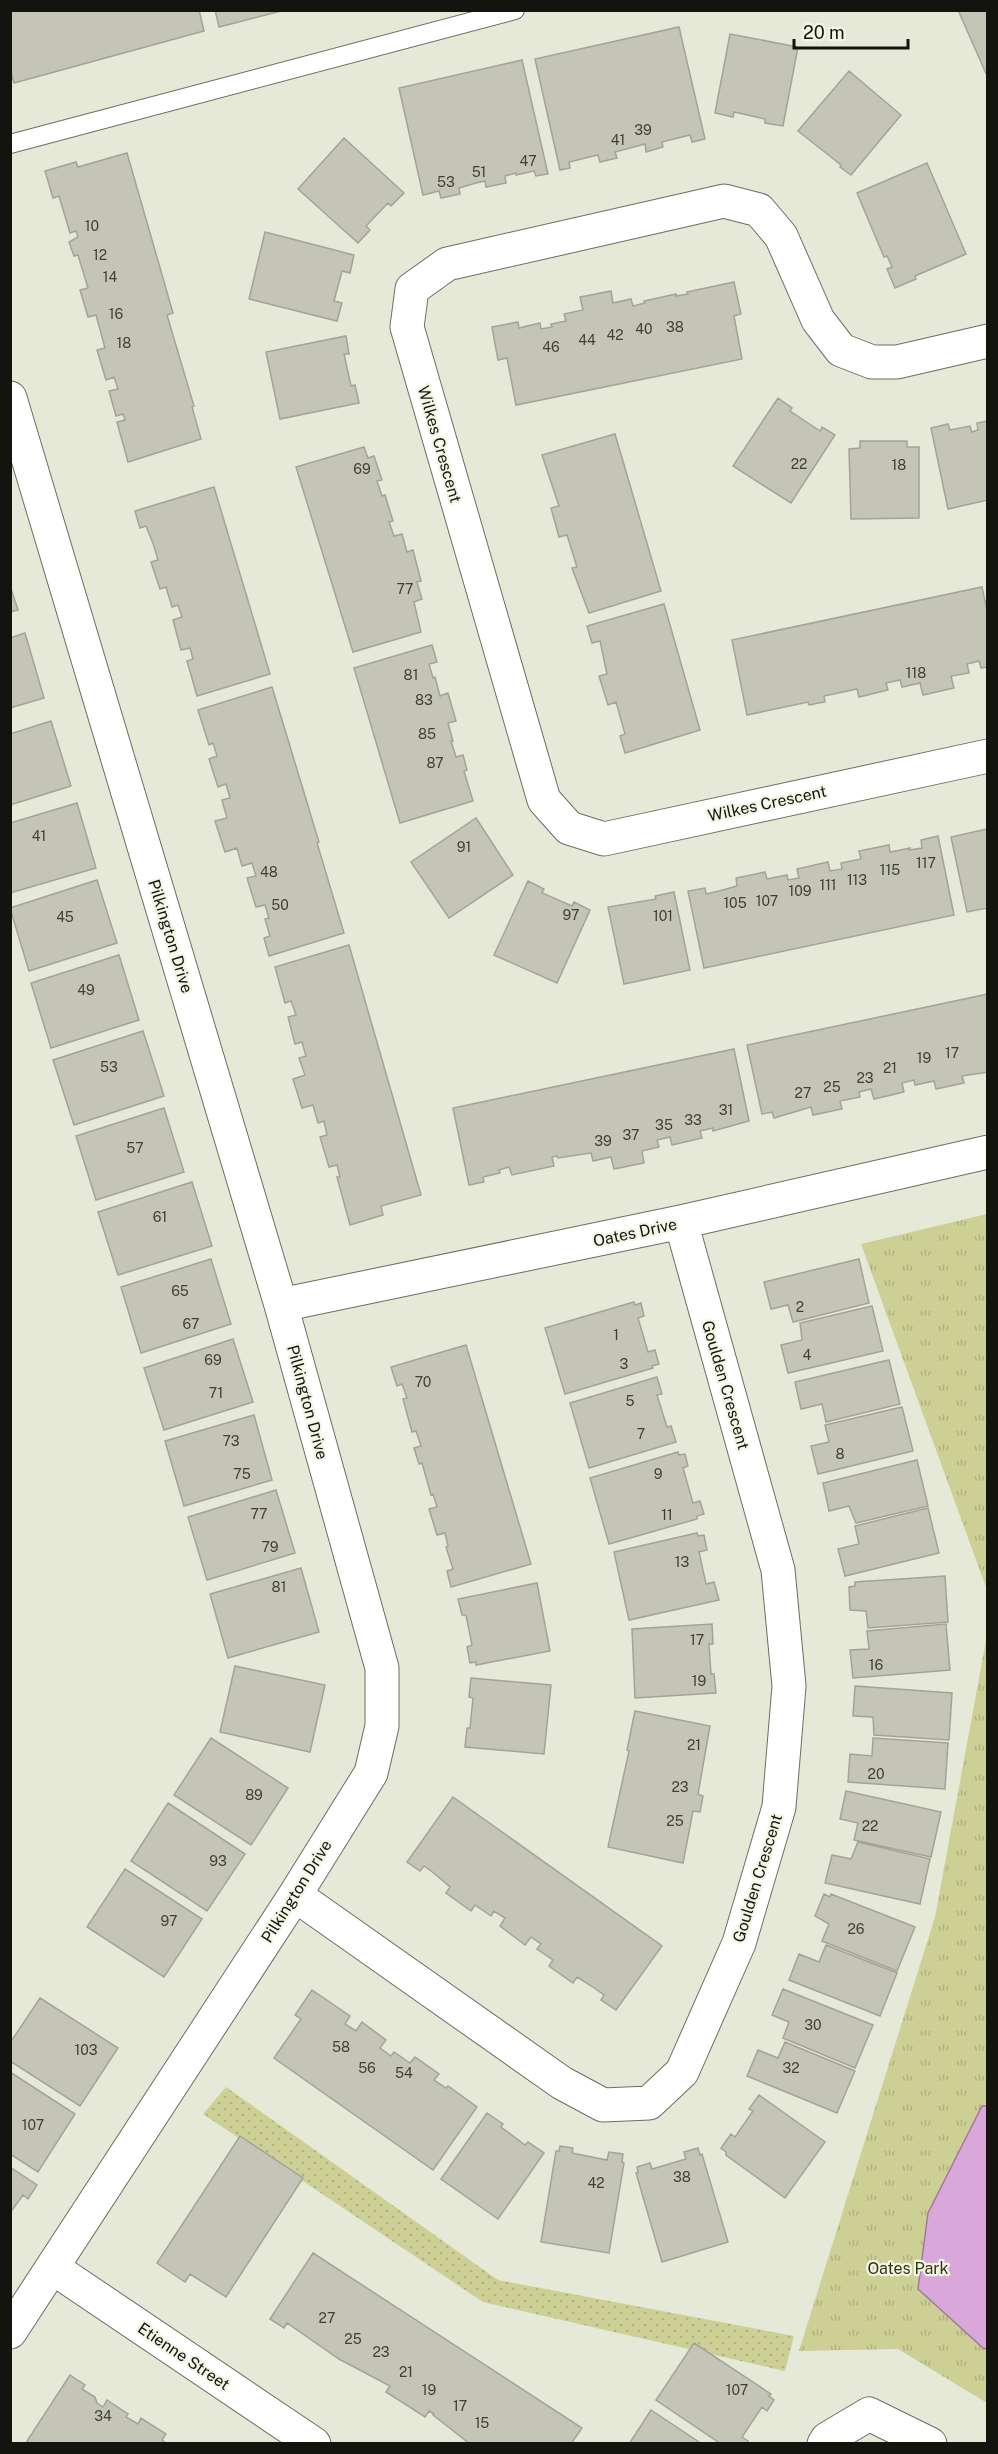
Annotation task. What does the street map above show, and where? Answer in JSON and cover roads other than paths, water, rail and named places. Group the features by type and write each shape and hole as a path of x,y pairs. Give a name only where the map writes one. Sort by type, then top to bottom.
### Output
{"street":[{"name":"Wilkes Crescent","path":"987,341 897,362 872,362 841,350 818,320 781,236 759,210 724,201 447,264 412,289 407,327 544,800 569,828 604,839 987,756"},
{"name":"Pilkington Drive","path":"10,398 281,1305 382,1668 381,1726 371,1773 295,1895 10,2332"},
{"name":"Oates Drive","path":"281,1305 681,1222 987,1152"},
{"name":"Goulden Crescent","path":"295,1895 562,2084 603,2105 649,2103 682,2072 739,1943 779,1807 789,1686 778,1570 681,1222"},
{"name":"Etienne Street","path":"53,2268 314,2444"},
{"path":"824,2444 827,2439 869,2414 930,2444"}],"lane":[{"path":"10,144 515,10"}],"park label":[{"name":"Oates Park","path":"908,2268"}]}
